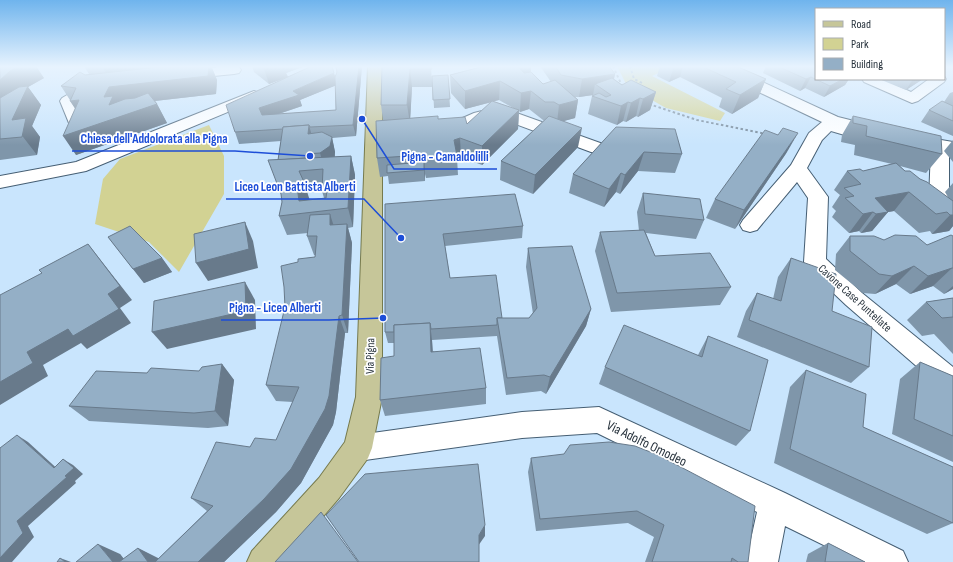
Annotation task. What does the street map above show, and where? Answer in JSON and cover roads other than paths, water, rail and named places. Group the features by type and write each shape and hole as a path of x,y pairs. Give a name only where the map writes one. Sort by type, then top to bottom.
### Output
{"main road":[{"name":"Via Pigna","path":"263,562 329,488 358,448 369,397 380,134 377,92"}],"street":[{"path":"75,120 68,101 82,92"},
{"path":"242,92 244,100"},
{"path":"0,182 80,167 263,92"},
{"path":"772,92 832,120 896,140"},
{"path":"899,92 912,98 920,92"},
{"path":"423,131 452,129 480,116 494,113 505,114 597,148"},
{"path":"750,225 798,168 815,137 828,125 944,149 939,200 953,212"},
{"name":"Cavone Case Puntellate","path":"798,168 804,179 818,197 815,262 854,300 953,382"},
{"name":"Via Adolfo Omodeo","path":"358,448 522,426 599,420 892,562"},
{"path":"762,562 774,504"}],"place":[{"name":"Pigna - Camaldolilli","path":"362,119"},
{"name":"Chiesa dell'Addolorata alla Pigna","path":"310,156"},
{"name":"Liceo Leon Battista Alberti","path":"401,238"},
{"name":"Pigna - Liceo Alberti","path":"383,318"}]}
